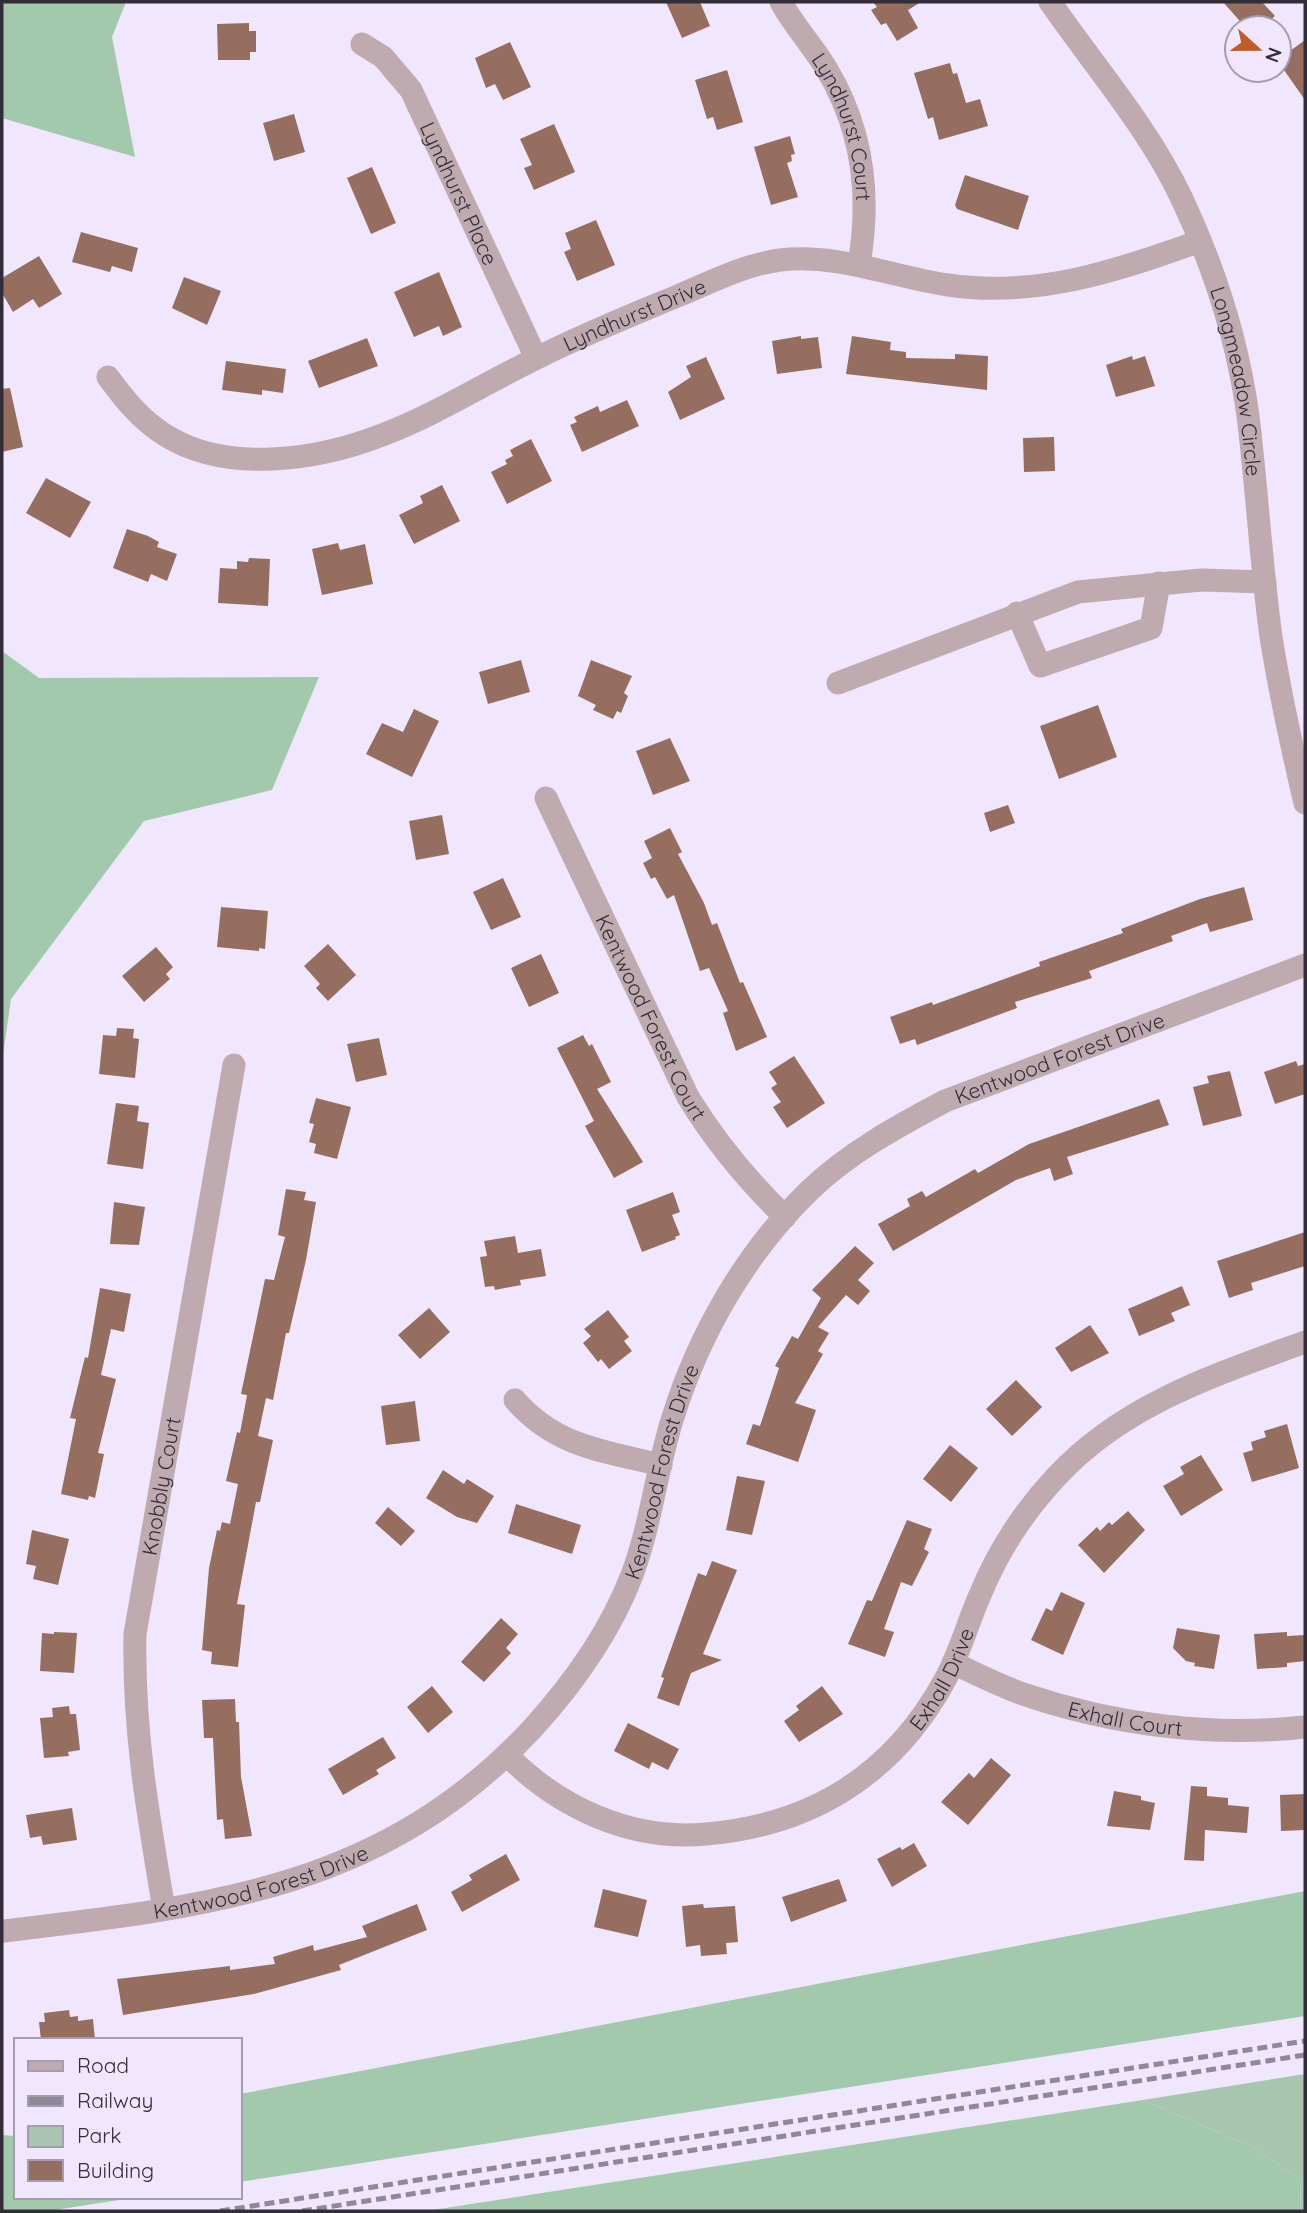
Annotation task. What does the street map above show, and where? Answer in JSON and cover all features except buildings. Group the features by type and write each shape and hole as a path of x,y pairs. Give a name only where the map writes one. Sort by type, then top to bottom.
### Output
{"street":[{"name":"Lyndhurst Court","path":"781,2 793,25 825,67 843,100 856,135 866,194 859,264"},
{"name":"Longmeadow Circle","path":"1050,2 1128,107 1160,157 1200,241 1223,304 1239,364 1248,414 1265,582 1286,723 1305,803"},
{"name":"Lyndhurst Place","path":"362,44 397,70 411,90 536,358"},
{"name":"Lyndhurst Drive","path":"108,377 126,401 168,437 222,456 260,459 308,455 383,435 536,358 742,268 802,259 859,264 945,285 988,289 1030,288 1072,282 1200,241"},
{"path":"838,682 1078,592 1159,583 1265,582"},
{"path":"1017,613 1040,666 1152,628 1159,583"},
{"name":"Kentwood Forest Court","path":"547,797 688,1097 712,1138 742,1175 785,1217"},
{"name":"Kentwood Forest Drive","path":"4,1931 223,1899 292,1880 378,1847 455,1800 507,1755 577,1674 607,1627 630,1579 648,1530 672,1420 704,1337 735,1284 785,1217 811,1189 856,1154 945,1101 1305,965"},
{"name":"Knobbly Court","path":"164,1909 138,1750 134,1692 135,1634 234,1065"},
{"name":"Exhall Drive","path":"507,1755 555,1797 617,1824 655,1833 694,1836 734,1832 774,1824 813,1809 874,1770 903,1742 928,1709 953,1664 981,1592 1001,1551 1027,1512 1084,1450 1154,1402 1189,1385 1305,1342"},
{"path":"515,1400 532,1419 564,1439 661,1465"},
{"name":"Exhall Court","path":"953,1664 1024,1695 1081,1712 1139,1723 1209,1730 1305,1727"}],"green space":[{"path":"2,2 126,2 112,37 135,157 2,118"},
{"path":"2,651 39,678 319,677 272,790 144,821 11,999 2,1062"},
{"path":"1305,1891 1305,2016 242,2182 242,2094"},
{"path":"1305,2074 1305,2211 1301,2211 1300,2180 1255,2148 1143,2100"},
{"path":"1143,2100 1255,2148 1300,2180 1301,2211 426,2211"},
{"path":"2,2135 14,2136 14,2199 126,2199 48,2211 2,2211"}],"railway":[{"path":"220,2211 1305,2041"},
{"path":"302,2211 1305,2055"}]}
